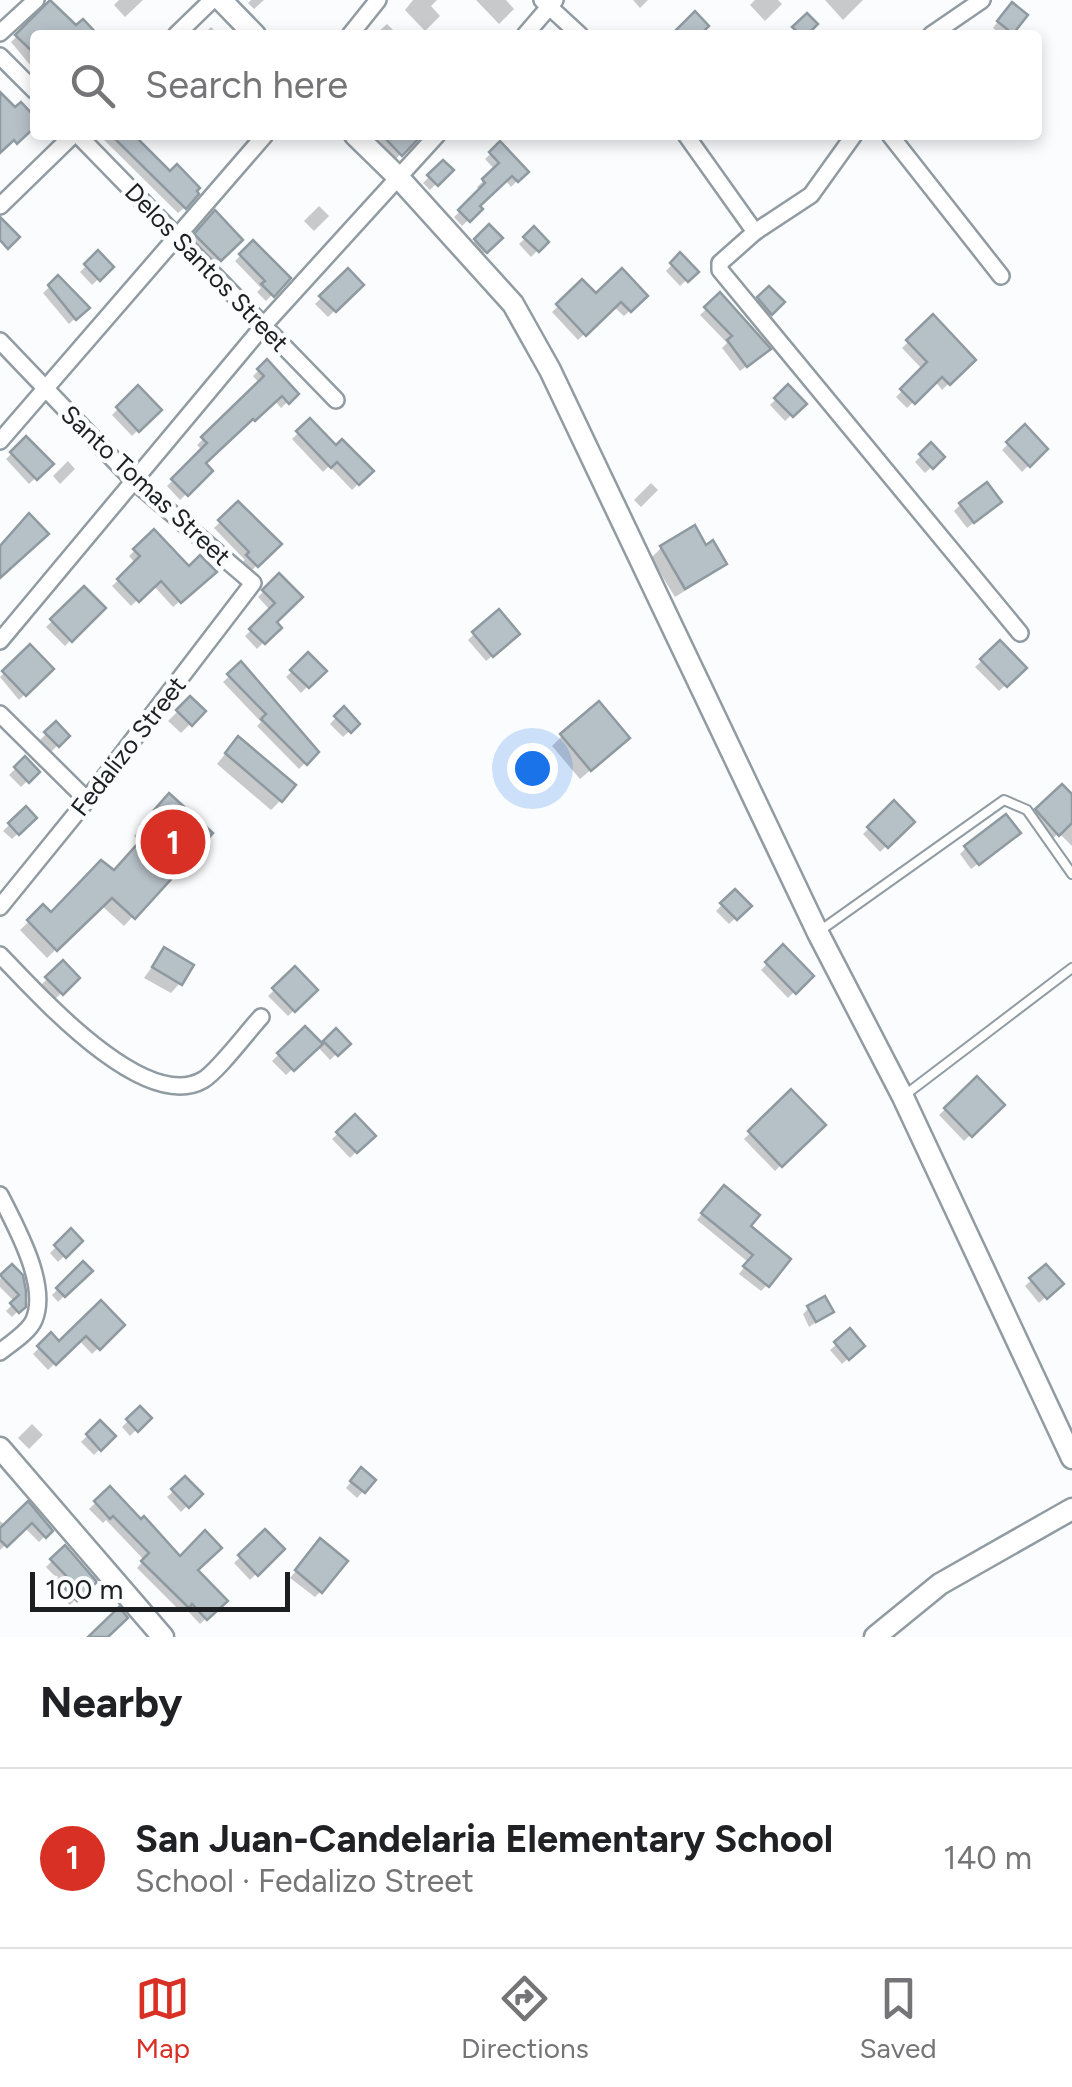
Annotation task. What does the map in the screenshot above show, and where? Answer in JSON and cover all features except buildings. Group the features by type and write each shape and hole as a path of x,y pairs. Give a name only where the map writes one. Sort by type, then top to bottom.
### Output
{"street":[{"path":"0,33 36,0"},
{"path":"181,30 212,0"},
{"path":"221,0 250,30"},
{"path":"354,30 378,0"},
{"path":"938,30 982,0"},
{"path":"528,30 549,2 575,30"},
{"path":"0,56 30,86"},
{"path":"0,206 71,140"},
{"name":"Delos Santos Street","path":"81,140 336,400"},
{"path":"0,442 260,140"},
{"path":"361,140 513,304 550,370 818,933 903,1097 1072,1458"},
{"path":"0,641 264,325 433,140"},
{"path":"690,140 755,232"},
{"path":"850,140 811,195 755,232 720,263 720,270 1020,633"},
{"path":"894,140 1000,276"},
{"name":"Santo Tomas Street","path":"0,341 134,482 252,584"},
{"name":"Fedalizo Street","path":"0,907 252,584"},
{"path":"0,714 87,800"},
{"path":"0,955 68,1024 104,1053 141,1076 173,1086 202,1080 262,1017"},
{"path":"0,1195 40,1292 34,1323 0,1352"},
{"path":"0,1448 163,1637"},
{"path":"876,1637 940,1584 1072,1509"}],"lane":[{"path":"818,933 1004,800 1027,810 1072,874"},
{"path":"903,1097 1072,968"}],"place":[{"name":"San Juan-Candelaria Elementary School","path":"173,842"}]}
